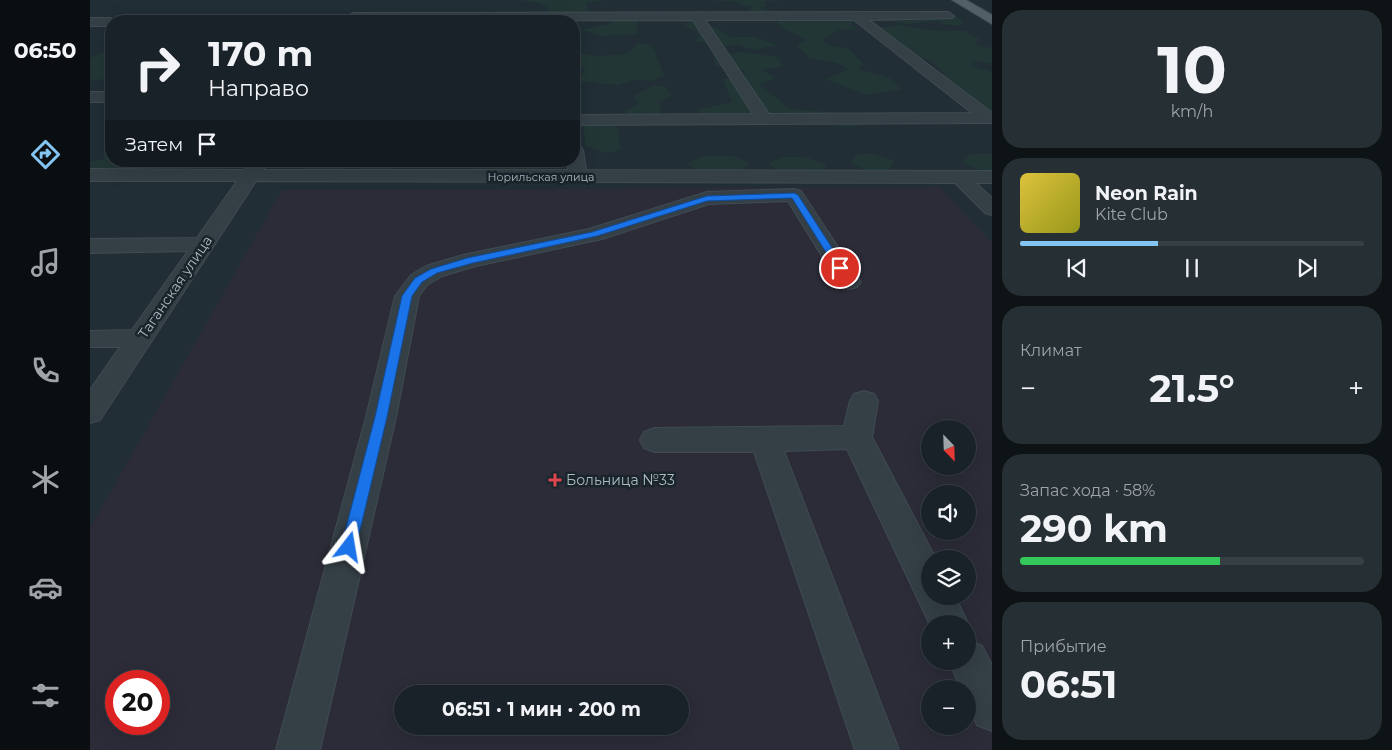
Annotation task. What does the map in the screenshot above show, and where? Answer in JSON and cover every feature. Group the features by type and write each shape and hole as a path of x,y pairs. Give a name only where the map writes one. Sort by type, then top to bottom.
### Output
{"main road":[{"path":"958,0 992,20"}],"street":[{"path":"354,15 361,6"},
{"path":"755,6 765,17"},
{"path":"580,16 948,16"},
{"path":"858,16 990,118"},
{"path":"697,17 764,119"},
{"path":"90,22 105,22"},
{"path":"90,97 105,97"},
{"path":"580,107 629,107"},
{"path":"580,120 990,118"},
{"path":"93,175 105,165"},
{"path":"577,167 578,177"},
{"name":"Норильская улица","path":"93,175 255,169 578,177 992,177"},
{"name":"Таганская улица","path":"90,412 255,169"},
{"path":"960,177 992,209"},
{"path":"298,750 378,427 407,296 419,280 434,271 471,260 594,234 707,198 794,195 849,282"},
{"path":"90,246 204,244"},
{"path":"90,339 140,338"},
{"path":"864,401 857,437 921,566"},
{"path":"655,440 765,440 857,437"},
{"path":"765,440 877,750"},
{"path":"973,670 992,710"}],"shaded area":[{"name":"Больница №33","path":"940,187 992,243 992,750 90,750 90,528 282,190"}],"green space":[{"path":"520,0 608,0 586,3 587,11 602,14 580,17 580,15 489,15 548,13 546,6 536,2"},
{"path":"706,0 791,0 765,1 766,5 760,8 774,11 764,14 749,11 752,7 742,5 740,2"},
{"path":"935,12 956,16 964,22 958,26 937,21 906,24 881,19"},
{"path":"615,17 670,19 638,21 637,34 602,36 582,30 611,24"},
{"path":"775,18 855,18 851,25 858,29 839,30 822,40 828,45 849,49 863,64 858,69 890,78 902,89 867,95 825,79 849,69 837,63 810,58 796,45 807,40 781,27"},
{"path":"690,21 712,26 731,37 754,37 777,45 755,50 736,44 722,47 696,41 700,35 684,25"},
{"path":"900,25 925,30 965,31 979,39 975,45 992,48 992,64 975,61 971,66 992,72 992,114 968,96 940,90 927,79 946,75 931,61 913,56 898,39 871,34 877,28"},
{"path":"638,43 652,45 664,75 654,81 634,80 618,85 580,81 585,70 580,67 580,53 594,56 627,54"},
{"path":"105,52 104,79 90,81 90,58"},
{"path":"743,52 777,57 783,66 761,70 776,78 759,84 790,109 854,114 870,122 853,127 780,121 717,124 697,110 732,102 723,79 745,75 744,70 715,65 714,55"},
{"path":"652,86 665,86 672,96 659,102 662,113 645,118 623,112 639,104 634,96"},
{"path":"602,122 618,128 620,150 606,153 586,146 583,126"},
{"path":"104,147 105,167 147,167 139,172 90,174 90,162 104,159"},
{"path":"857,154 875,154 895,161 889,170 868,171 851,163"},
{"path":"970,154 992,154 992,172 984,172 962,162"},
{"path":"702,156 732,156 750,163 737,174 700,173 687,164"},
{"path":"783,157 806,157 827,165 821,173 785,175 768,163"},
{"path":"299,167 352,167 334,172 310,173"},
{"path":"356,167 399,167 385,172 361,172"},
{"path":"474,167 543,167 532,174 485,174"}],"place":[{"name":"Больница №33","path":"555,480"}],"route":[{"path":"349,547 381,417 407,296 419,280 434,271 471,260 594,234 707,198 794,195 840,268"}]}
